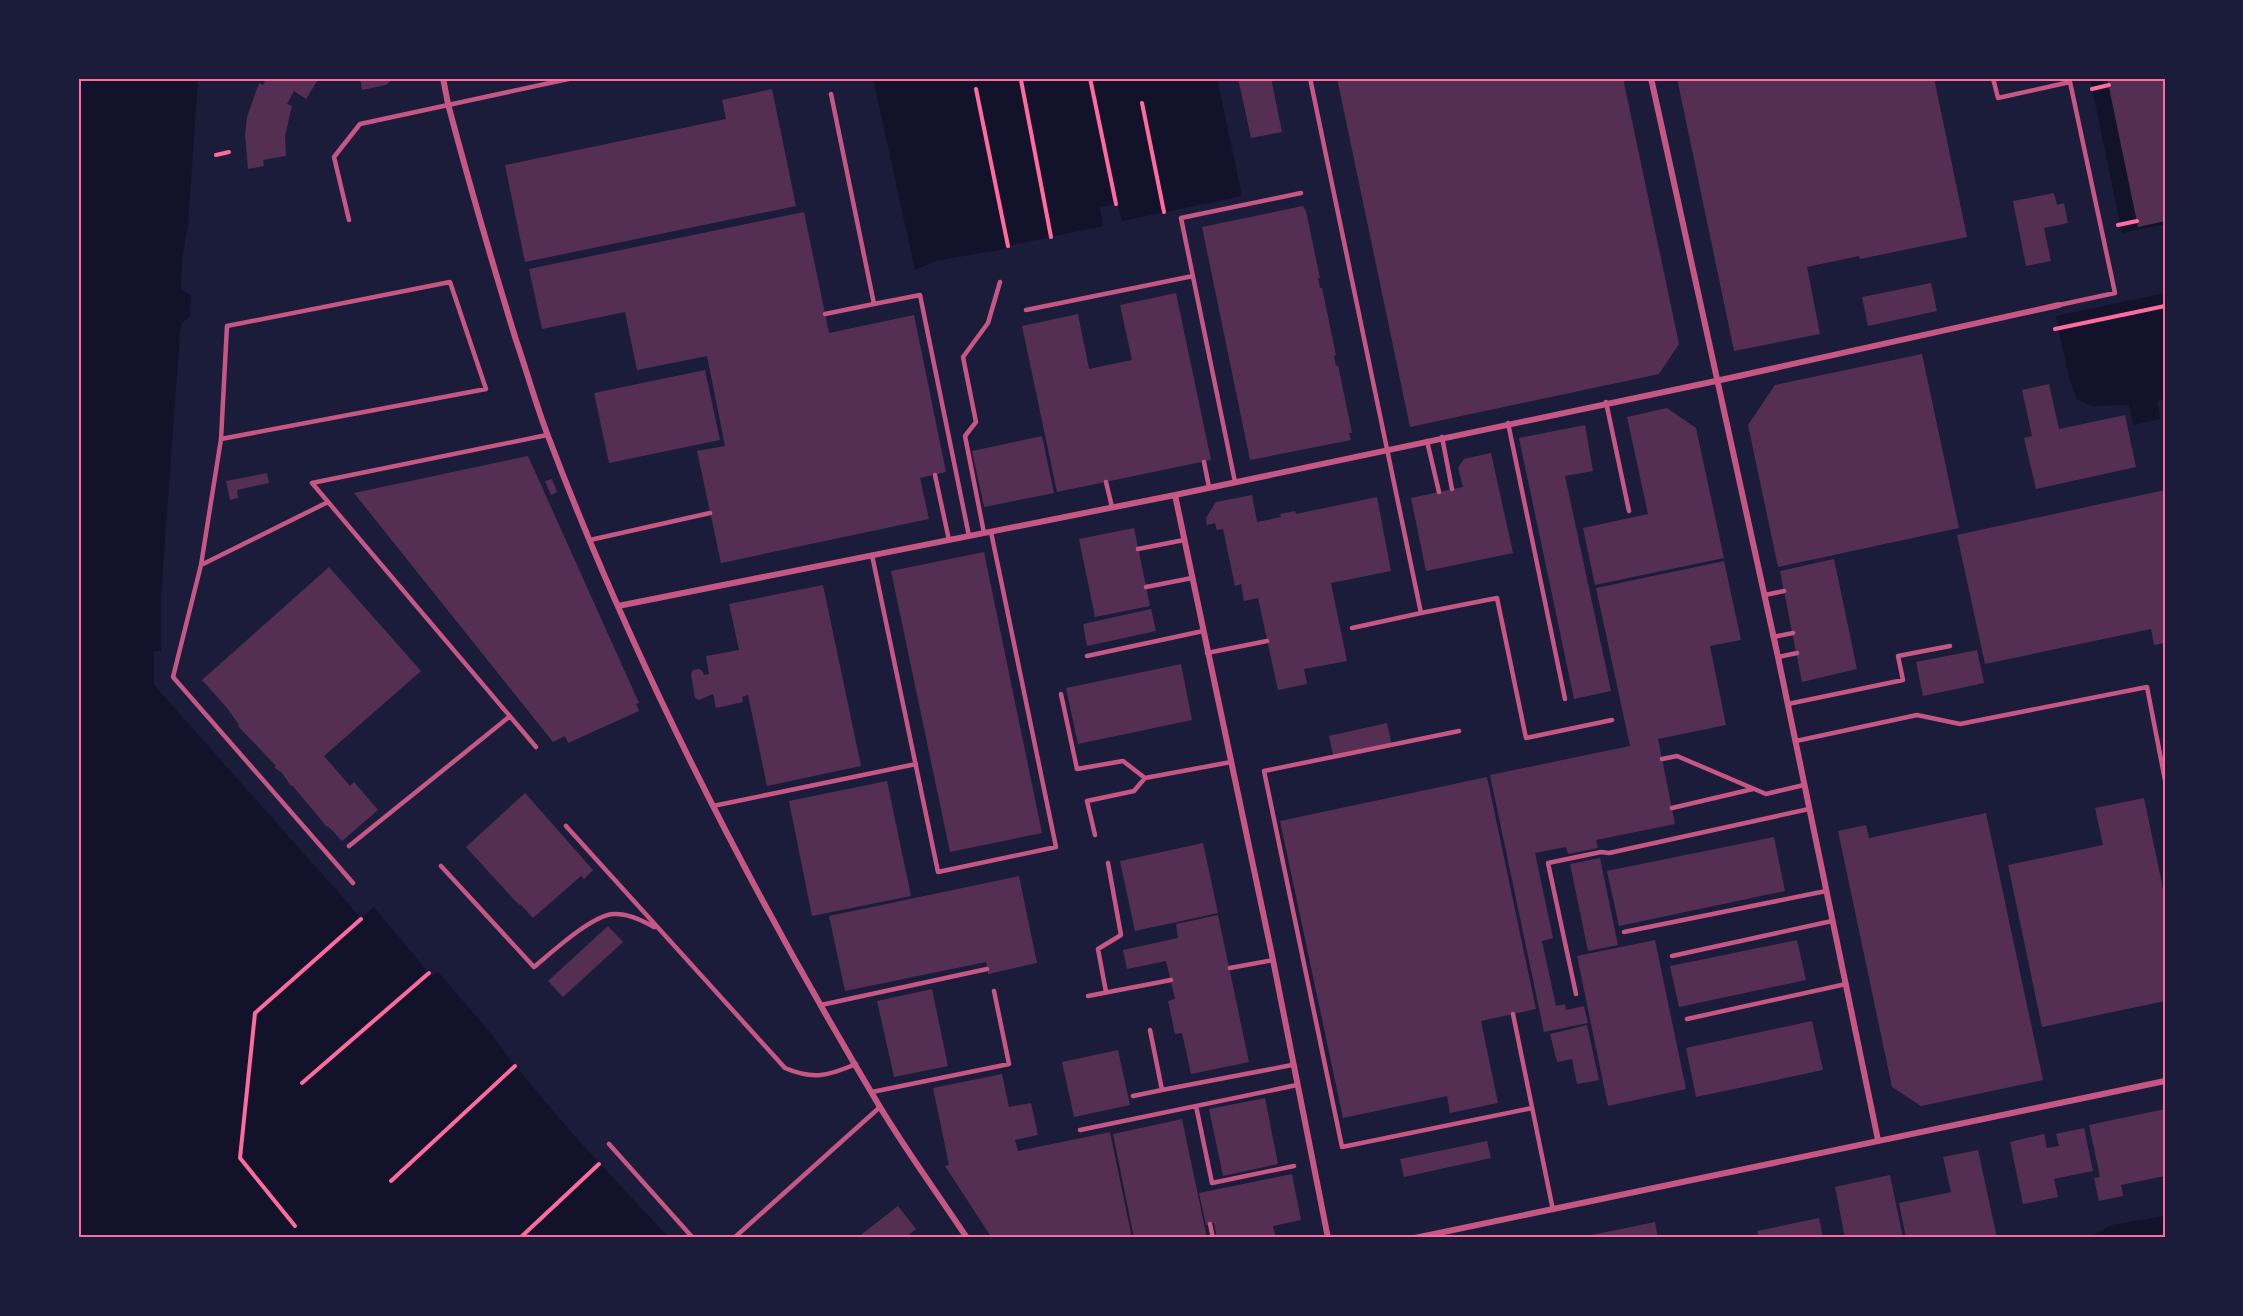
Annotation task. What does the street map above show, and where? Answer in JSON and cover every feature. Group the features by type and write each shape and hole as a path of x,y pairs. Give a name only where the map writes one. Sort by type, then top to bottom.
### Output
{"street":[{"path":"442,78 495,271 547,435 618,606 713,806 821,1005 880,1107 967,1238"},
{"path":"1651,78 1796,741 1878,1140"},
{"path":"618,606 1174,495 1606,402 1716,381 2059,305"},
{"path":"1174,495 1273,960 1328,1238"},
{"path":"1415,1238 2165,1081"}],"lane":[{"path":"349,220 334,157 360,124 573,78"},
{"path":"1310,78 1421,614"},
{"path":"1994,78 1998,98 2070,82 2115,293 2059,305"},
{"path":"831,94 874,304"},
{"path":"1235,482 1181,218 1301,193"},
{"path":"1026,310 1193,276"},
{"path":"221,439 486,389 450,282 227,326 221,439 201,565 172,677 353,883"},
{"path":"872,555 938,872 1056,847 965,436 976,422 963,357 988,323 1000,282"},
{"path":"825,314 920,295 969,536"},
{"path":"1606,402 1629,511"},
{"path":"1508,423 1565,699"},
{"path":"536,747 312,483 547,435"},
{"path":"1442,437 1452,489"},
{"path":"1427,441 1439,492"},
{"path":"1204,462 1209,487"},
{"path":"935,475 950,540"},
{"path":"1106,482 1112,507"},
{"path":"201,565 328,502"},
{"path":"590,540 710,513"},
{"path":"1138,549 1184,540"},
{"path":"1146,587 1192,578"},
{"path":"1764,595 1784,591"},
{"path":"1352,628 1497,598 1526,738 1612,720"},
{"path":"1088,656 1203,631"},
{"path":"1773,637 1793,633"},
{"path":"1208,653 1267,641"},
{"path":"1788,704 1903,680 1898,656 1950,646"},
{"path":"1778,657 1797,652"},
{"path":"1796,741 1917,715 1960,724 2146,687 2165,780"},
{"path":"1061,694 1077,769 1123,761 1145,778"},
{"path":"349,846 509,717"},
{"path":"1459,731 1264,771 1342,1147 1532,1107"},
{"path":"1662,759 1677,756 1766,794 1804,784"},
{"path":"1095,835 1088,801 1134,791 1145,778 1231,762"},
{"path":"713,806 916,764"},
{"path":"1672,808 1753,789"},
{"path":"1576,994 1548,863 1601,852 1609,853 1809,809"},
{"path":"566,826 785,1068 801,1075 817,1076 836,1073 856,1064"},
{"path":"1106,992 1098,949 1121,935 1108,863"},
{"path":"441,866 534,967 591,923 613,914 640,918 659,930"},
{"path":"1624,932 1826,891"},
{"path":"1672,956 1832,921"},
{"path":"1230,968 1273,960"},
{"path":"821,1005 987,969"},
{"path":"1088,996 1171,980"},
{"path":"1687,1019 1846,984"},
{"path":"872,1092 1009,1064 994,991"},
{"path":"1513,1014 1553,1210"},
{"path":"1150,1030 1162,1090"},
{"path":"1133,1096 1292,1065"},
{"path":"1080,1130 1297,1085"},
{"path":"1196,1106 1212,1183 1294,1166"},
{"path":"734,1238 880,1107"},
{"path":"609,1144 693,1238"},
{"path":"1210,1224 1213,1238"}],"path":[{"path":"1090,78 1116,204"},
{"path":"1021,80 1052,237"},
{"path":"2092,89 2109,85"},
{"path":"976,89 1008,246"},
{"path":"1142,103 1164,212"},
{"path":"216,155 229,152"},
{"path":"2118,225 2137,221"},
{"path":"2055,329 2165,306"},
{"path":"295,1226 240,1158 255,1013 361,918"},
{"path":"302,1083 429,973"},
{"path":"391,1181 515,1066"},
{"path":"520,1238 599,1164"}],"shaded area":[{"path":"78,78 198,78 181,289 191,296 190,316 182,323 180,333 161,595 161,651 154,651 154,685 361,918 374,907 429,973 433,976 438,972 578,1140 669,1238 78,1238"},
{"path":"873,78 1217,78 1242,196 1122,221 1118,204 1100,207 1103,226 1008,246 1004,249 935,261 915,270"},
{"path":"2090,78 2165,78 2165,224 2122,233"},
{"path":"2165,293 2165,399 2157,401 2160,419 2134,425 2129,405 2092,406 2077,399 2069,378 2056,316"},
{"path":"2165,1216 2165,1238 2088,1238 2112,1225"}],"building":[{"path":"267,78 319,78 306,99 294,91 287,104 292,106 285,136 286,156 263,160 264,166 248,169 245,134 247,117 259,83 263,85"},
{"path":"360,78 394,78 386,85 362,90"},
{"path":"1238,78 1271,78 1282,132 1251,138"},
{"path":"1337,78 1623,78 1679,344 1659,374 1410,427"},
{"path":"1677,78 1934,78 1967,237 1860,259 1859,256 1807,267 1820,334 1734,351"},
{"path":"2107,78 2165,78 2165,221 2138,227"},
{"path":"772,89 796,206 525,262 505,165 726,119 722,100"},
{"path":"2054,193 2057,205 2064,203 2068,223 2044,228 2051,261 2026,266 2013,201"},
{"path":"1303,206 1306,211 1320,288 1322,288 1336,355 1334,356 1336,366 1338,365 1352,433 1349,433 1351,440 1250,460 1202,227"},
{"path":"804,212 829,333 914,315 946,472 920,478 929,519 721,563 697,451 725,446 707,356 637,370 625,312 542,329 529,269"},
{"path":"1931,283 1937,311 1868,326 1862,297"},
{"path":"1176,293 1211,460 1057,492 1022,326 1078,314 1089,369 1132,360 1120,305"},
{"path":"1922,354 1959,528 1778,567 1748,425 1775,385"},
{"path":"705,370 720,440 609,463 594,393"},
{"path":"2049,384 2059,429 2125,415 2136,467 2036,489 2024,438 2032,436 2022,390"},
{"path":"1667,408 1696,428 1724,558 1595,585 1583,528 1648,514 1627,417"},
{"path":"1585,425 1593,471 1565,476 1611,691 1574,699 1519,438"},
{"path":"1042,436 1054,493 984,507 972,451"},
{"path":"1491,453 1513,553 1426,571 1411,498 1463,487 1458,468 1464,459"},
{"path":"528,456 639,703 636,704 639,711 568,743 565,736 553,742 354,493"},
{"path":"267,473 269,483 237,490 238,498 230,500 226,481"},
{"path":"552,479 557,492 551,495 545,481"},
{"path":"2165,490 2165,643 2154,645 2151,629 1985,664 1957,535"},
{"path":"1252,495 1257,522 1281,517 1280,514 1295,511 1296,514 1377,497 1391,571 1331,583 1347,661 1304,669 1307,684 1278,690 1258,598 1244,601 1241,584 1235,586 1223,529 1217,530 1215,523 1207,525 1206,518 1216,502"},
{"path":"1134,528 1150,606 1095,617 1079,539"},
{"path":"984,552 1042,833 950,852 891,571"},
{"path":"1834,559 1857,669 1802,682 1780,571"},
{"path":"1724,561 1741,640 1710,646 1726,725 1658,739 1675,824 1596,840 1598,848 1568,854 1566,847 1535,853 1553,938 1542,941 1556,1006 1565,1004 1566,1010 1584,1006 1588,1023 1544,1032 1490,775 1630,746 1596,588"},
{"path":"329,567 421,671 324,756 350,786 354,782 378,810 342,841 238,726 227,708 202,680"},
{"path":"823,585 861,766 767,786 748,695 742,697 743,702 716,708 713,694 699,700 695,698 691,674 693,670 700,669 704,675 709,674 706,656 739,650 729,604"},
{"path":"1151,609 1156,631 1087,646 1083,624"},
{"path":"1977,650 1984,683 1923,696 1916,662"},
{"path":"1181,664 1192,720 1078,744 1066,688"},
{"path":"1387,723 1392,746 1334,759 1329,736"},
{"path":"1487,777 1536,1009 1481,1021 1498,1103 1450,1113 1447,1096 1343,1118 1280,821"},
{"path":"887,781 911,896 812,916 789,801"},
{"path":"525,793 593,870 584,879 581,876 533,918 466,847"},
{"path":"2144,798 2165,898 2165,1001 2042,1027 2008,865 2103,845 2095,808"},
{"path":"1986,813 2043,1080 1921,1106 1892,1087 1838,831 1866,825 1869,838"},
{"path":"1774,837 1785,891 1619,926 1607,871"},
{"path":"1203,843 1218,913 1135,931 1120,861"},
{"path":"1600,858 1618,945 1588,951 1570,864"},
{"path":"1019,876 1037,963 988,974 986,962 845,991 829,916"},
{"path":"1218,915 1249,1062 1191,1074 1182,1033 1175,1034 1168,1001 1175,999 1166,961 1127,969 1123,950 1178,938 1176,924"},
{"path":"608,926 623,942 563,997 548,981"},
{"path":"1655,940 1686,1089 1608,1106 1577,956"},
{"path":"1797,940 1806,980 1679,1007 1670,966"},
{"path":"932,989 948,1066 894,1077 877,1001"},
{"path":"1812,1021 1823,1070 1696,1097 1686,1048"},
{"path":"1587,1025 1599,1080 1577,1084 1572,1059 1557,1062 1550,1034"},
{"path":"1118,1050 1130,1105 1074,1117 1062,1062"},
{"path":"1002,1074 1009,1107 1031,1103 1038,1135 1015,1140 1018,1151 1110,1132 1132,1238 992,1238 945,1166 949,1165 933,1088"},
{"path":"1265,1098 1278,1164 1223,1176 1209,1109"},
{"path":"2165,1109 2165,1176 2121,1185 2123,1196 2099,1201 2094,1178 2100,1177 2089,1125"},
{"path":"1182,1119 1207,1238 1134,1238 1113,1134"},
{"path":"2084,1128 2093,1171 2054,1179 2058,1197 2023,1204 2010,1142 2044,1134 2047,1148 2059,1146 2056,1134"},
{"path":"1487,1141 1491,1158 1404,1177 1400,1159"},
{"path":"1978,1150 1997,1238 1906,1238 1899,1203 1951,1192 1943,1157"},
{"path":"1292,1174 1301,1220 1273,1226 1276,1238 1217,1238 1214,1223 1206,1225 1199,1193"},
{"path":"1890,1175 1903,1238 1845,1238 1835,1187"},
{"path":"898,1206 916,1229 905,1238 857,1238"},
{"path":"1819,1218 1823,1238 1759,1238 1757,1231"},
{"path":"1655,1222 1658,1238 1582,1237"}]}
